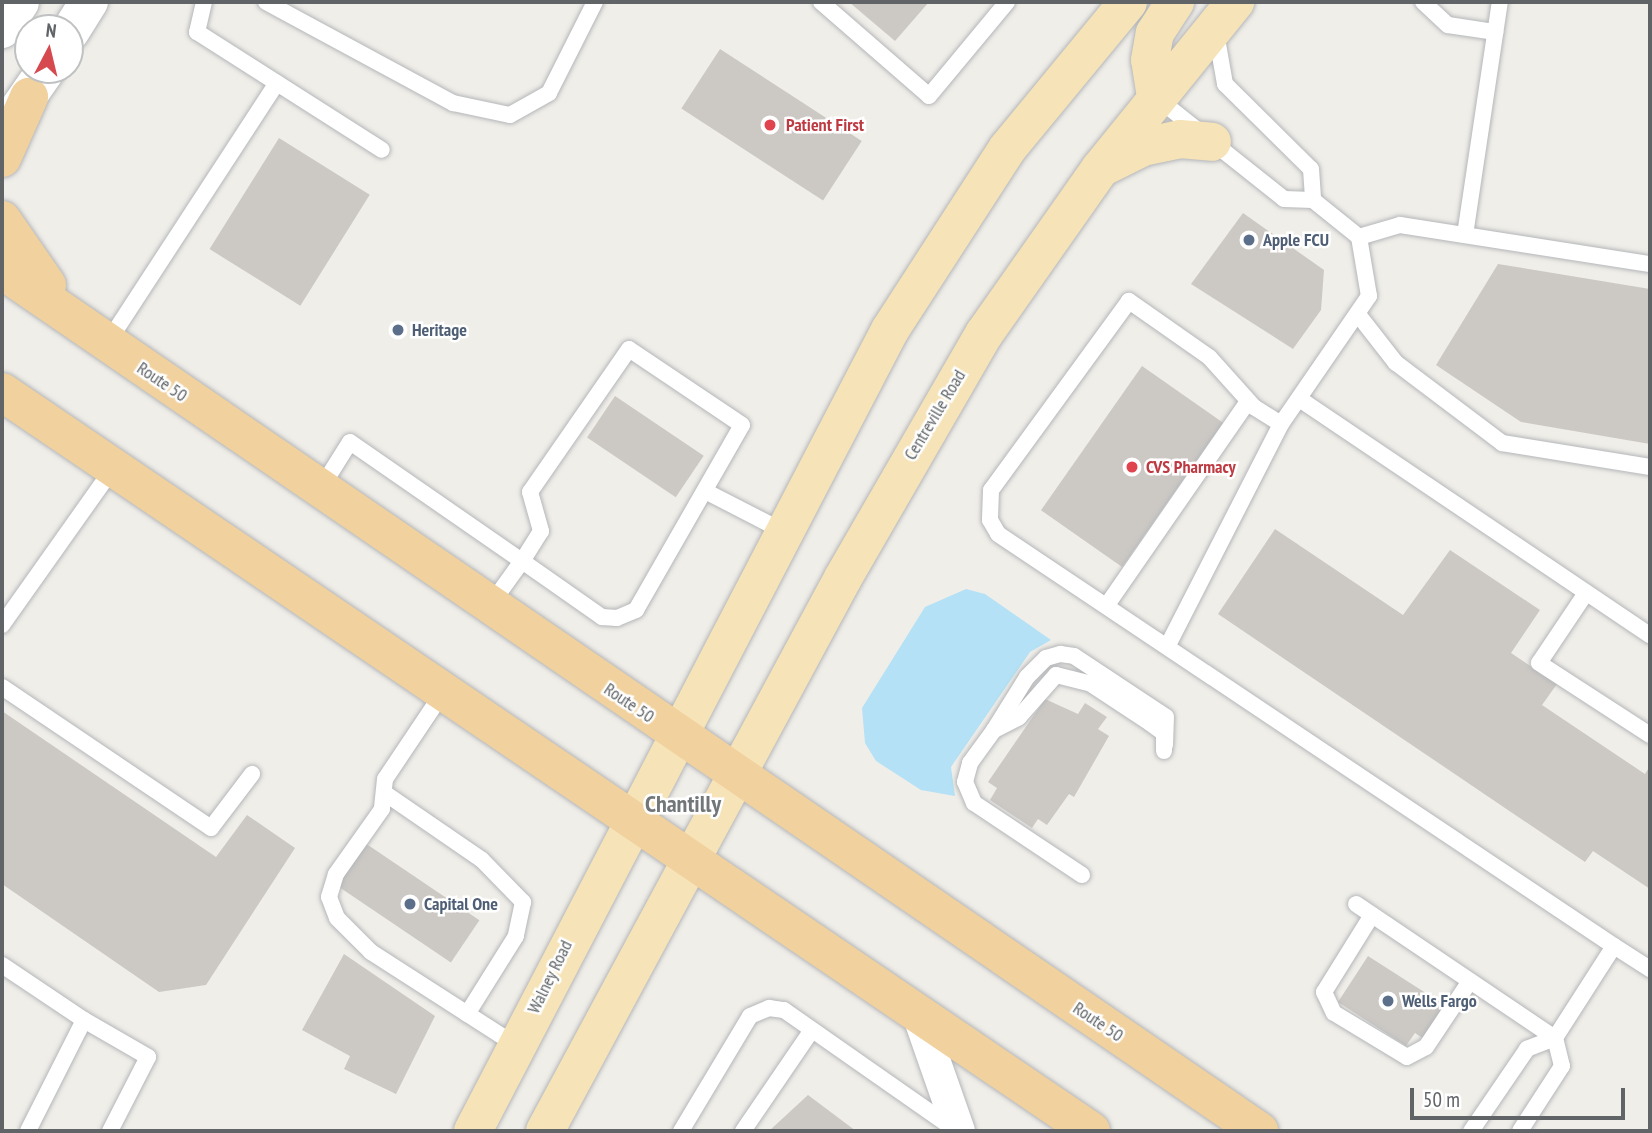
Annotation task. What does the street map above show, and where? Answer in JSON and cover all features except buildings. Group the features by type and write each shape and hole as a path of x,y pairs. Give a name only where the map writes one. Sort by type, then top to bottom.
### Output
{"highway":[{"path":"2,158 37,84"},
{"path":"2,220 22,256 97,337"},
{"name":"Route 50","path":"2,270 677,736 1259,1131"},
{"path":"2,392 629,823 1091,1131"}],"main road":[{"path":"629,823 677,736 781,530 953,227 1015,139 1128,2"},
{"path":"1156,97 1150,60 1155,33 1175,2"},
{"name":"Centreville Road","path":"689,863 905,465 984,334 1100,169 1226,13"},
{"path":"1100,169 1143,146 1180,139 1212,142"},
{"name":"Walney Road","path":"472,1131 629,823"},
{"path":"545,1131 689,863"}],"street":[{"path":"2,29 20,2"},
{"path":"2,134 37,84"},
{"path":"918,1014 955,1130"}],"lane":[{"path":"204,2 197,32 382,150"},
{"path":"266,2 453,103 510,115 549,93 595,2"},
{"path":"821,2 929,96 1007,2"},
{"path":"1423,2 1448,24 1496,32"},
{"path":"1465,235 1500,2"},
{"path":"1226,13 1225,84 1311,169 1313,200"},
{"path":"97,337 277,83"},
{"path":"1156,97 1283,199 1313,200 1359,237 1369,274 1360,317 1281,425 1168,645"},
{"path":"1359,237 1400,225 1650,264"},
{"path":"1281,425 1248,401 1209,357 1129,301 991,490 987,506 998,534 1650,969"},
{"path":"1360,317 1396,363 1502,443 1650,467"},
{"path":"319,490 350,442 522,561 602,617 617,618 636,610 742,425 629,349 530,492 541,531 522,561 489,607"},
{"path":"1301,400 1650,635"},
{"path":"1107,605 1248,401"},
{"path":"2,625 113,468"},
{"path":"705,491 781,530"},
{"path":"1586,593 1539,663 1650,735"},
{"path":"1082,875 967,793 970,763 994,730 1019,717 1047,681 1072,675 1164,733 1164,751"},
{"path":"2,687 211,828 252,774"},
{"path":"442,694 385,779 386,794 329,886 332,907 371,952 516,1045"},
{"path":"386,794 499,873 523,902 516,936 467,1014"},
{"path":"1356,904 1555,1038 1562,1066 1520,1131"},
{"path":"1372,915 1324,992 1334,1013 1407,1057 1426,1047 1470,981"},
{"path":"1471,1131 1527,1049 1555,1038 1614,946"},
{"path":"2,965 84,1020 148,1057 110,1131"},
{"path":"681,1131 756,1010 784,1010 955,1130"},
{"path":"28,1131 84,1020"},
{"path":"743,1131 812,1030"}],"water":[{"path":"966,589 985,594 1051,640 1030,652 951,767 955,796 921,790 876,761 865,743 862,708 925,607"}],"place":[{"name":"Patient First","path":"770,125"},
{"name":"Apple FCU","path":"1249,240"},
{"name":"Heritage","path":"398,330"},
{"name":"CVS Pharmacy","path":"1132,467"},
{"name":"Capital One","path":"410,904"},
{"name":"Wells Fargo","path":"1388,1001"}],"district":[{"name":"Chantilly","path":"683,804"}]}
